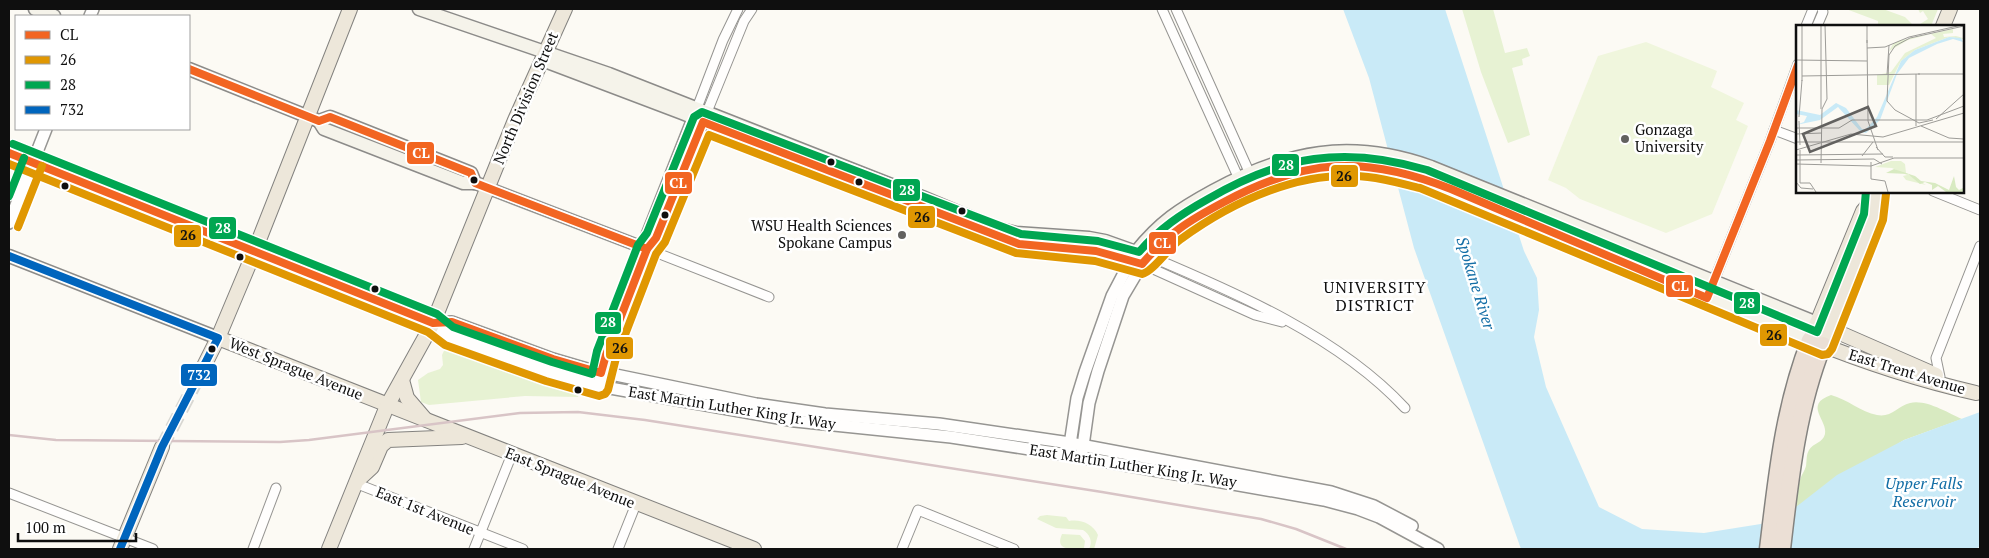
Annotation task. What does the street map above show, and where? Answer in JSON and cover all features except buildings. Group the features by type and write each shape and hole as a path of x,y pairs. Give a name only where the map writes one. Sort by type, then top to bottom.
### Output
{"highway":[{"path":"1782,549 1786,414 1798,371 1816,342"},
{"path":"1768,549 1784,475"}],"main road":[{"path":"36,9 51,15"},
{"path":"197,380 218,338 313,119 350,9"},
{"path":"419,9 700,115 1018,244 1100,251 1139,258 1176,230 1271,178 1305,169 1328,166 1383,168 1423,179 1816,342 1874,216 1876,194"},
{"name":"North Division Street","path":"329,549 387,406 433,323 515,120 565,9"},
{"path":"1943,25 1950,9"},
{"path":"190,69 313,119 330,117 470,173 475,183 488,188"},
{"path":"1139,258 1150,234 1173,215 1244,175 1295,157 1332,152 1356,152 1391,156 1418,162 1823,326"},
{"name":"West Sprague Avenue","path":"9,256 387,406"},
{"name":"East Trent Avenue","path":"1823,326 1978,394"},
{"name":"East Trent Avenue","path":"1816,342 1926,380 1978,394"},
{"path":"402,380 404,393 409,401 428,421"},
{"name":"East Sprague Avenue","path":"387,406 754,549"},
{"path":"355,483 372,467 381,446 386,441 468,437"},
{"path":"122,544 162,447"}],"street":[{"path":"599,386 606,354 647,250 656,238 700,115 723,40 738,9"},
{"path":"700,115 752,9"},
{"path":"1162,9 1198,91 1250,188"},
{"path":"1176,9 1209,81 1244,175"},
{"path":"1806,25 1813,9"},
{"path":"1817,25 1823,12 1822,9"},
{"path":"1707,298 1796,70"},
{"path":"1198,91 1209,81"},
{"path":"9,223 46,130"},
{"path":"1774,130 1796,138"},
{"path":"9,153 255,250 433,323"},
{"path":"488,188 769,297"},
{"path":"1935,192 1980,210"},
{"path":"1916,367 1928,364 1936,358 1980,246"},
{"path":"1139,258 1255,315 1294,326 1350,360 1384,386 1405,408"},
{"path":"1069,449 1077,398 1112,296 1139,258"},
{"path":"1082,451 1093,388 1115,317 1139,258"},
{"name":"East Martin Luther King Jr. Way","path":"433,323 452,322 553,359 601,373 795,410 939,424 1333,502 1358,509 1393,523 1437,549"},
{"name":"East Martin Luther King Jr. Way","path":"433,323 448,336 549,372 599,386 795,422 1069,449"},
{"path":"1936,358 1940,377"},
{"path":"474,549 512,454"},
{"name":"East 1st Avenue","path":"355,483 523,549"},
{"path":"253,549 276,488"},
{"path":"9,493 122,544 153,549"},
{"path":"618,549 636,504"},
{"path":"902,549 918,510 1014,549"}],"green space":[{"path":"1462,9 1493,9 1505,53 1527,48 1530,56 1522,59 1523,65 1512,68 1530,135 1508,143 1481,72"},
{"path":"1846,9 1883,9 1905,17 1913,25 1878,25 1878,21"},
{"path":"1918,9 1938,9 1931,25 1919,25 1928,19 1923,11 1920,13"},
{"path":"1646,42 1717,71 1711,87 1744,103 1736,120 1748,126 1712,214 1666,233 1580,199 1566,188 1548,180 1598,56"},
{"path":"448,342 522,371 580,388 578,397 525,396 429,405 421,402 418,380 428,373 440,369 443,365 442,355"},
{"path":"1831,395 1877,415 1886,415 1906,404 1916,402 1937,407 1962,419 1904,440 1796,507 1799,483 1805,468 1808,452 1825,434 1818,408 1819,403"},
{"path":"1040,516 1066,517 1069,521 1090,525 1098,535 1094,549 1089,549 1091,544 1090,538 1083,530 1056,528 1037,519"},
{"path":"1062,534 1080,535 1085,541 1084,548 1064,548 1060,543"}],"water":[{"name":"Upper Falls Reservoir","path":"1343,9 1445,9 1524,251 1537,278 1539,310 1534,337 1546,387 1599,507 1642,529 1704,533 1767,523 1796,507 1837,475 1904,440 1980,412 1980,546 1976,549 1521,549 1414,248 1369,78"}],"tunnel":[{"path":"162,447 197,380"}],"railway":[{"path":"9,435 56,440 280,442 520,413 578,412 645,420 1261,519 1296,529 1346,549"}],"transit line":[{"name":"CL","path":"190,69 319,121 330,117 471,173 475,183 647,249"},
{"name":"CL","path":"9,153 433,323 452,322 553,359 601,373 606,355 647,249 656,238 703,122 1019,244 1096,251 1142,264 1161,244 1189,222 1254,187 1309,170 1336,166 1391,170 1451,189 1707,298 1796,70"},
{"name":"28","path":"13,144 437,314 453,327 592,374 597,351 638,245 647,233 694,117 702,112 1021,234 1098,241 1139,252 1171,222 1189,210 1235,184 1262,173 1288,164 1314,159 1341,157 1397,162 1427,170 1817,332 1864,214 1866,192"},
{"name":"26","path":"9,164 428,332 445,345 546,381 599,396 605,394 608,390 616,358 656,254 665,242 709,135 1016,253 1095,261 1142,274 1151,269 1176,243 1201,225 1223,212 1269,191 1318,178 1343,176 1381,179 1420,188 1822,355 1828,354 1832,349 1883,220 1886,194"},
{"name":"28","path":"9,196 24,158"},
{"name":"26","path":"18,227 42,166"},
{"name":"732","path":"9,256 218,338 162,447 120,549"}],"place":[{"name":"Gonzaga University","path":"1625,139"},
{"name":"WSU Health Sciences Spokane Campus","path":"902,235"}],"district":[{"name":"UNIVERSITY DISTRICT","path":"1375,296"}],"water label":[{"name":"Spokane River","path":"1476,283"}]}
